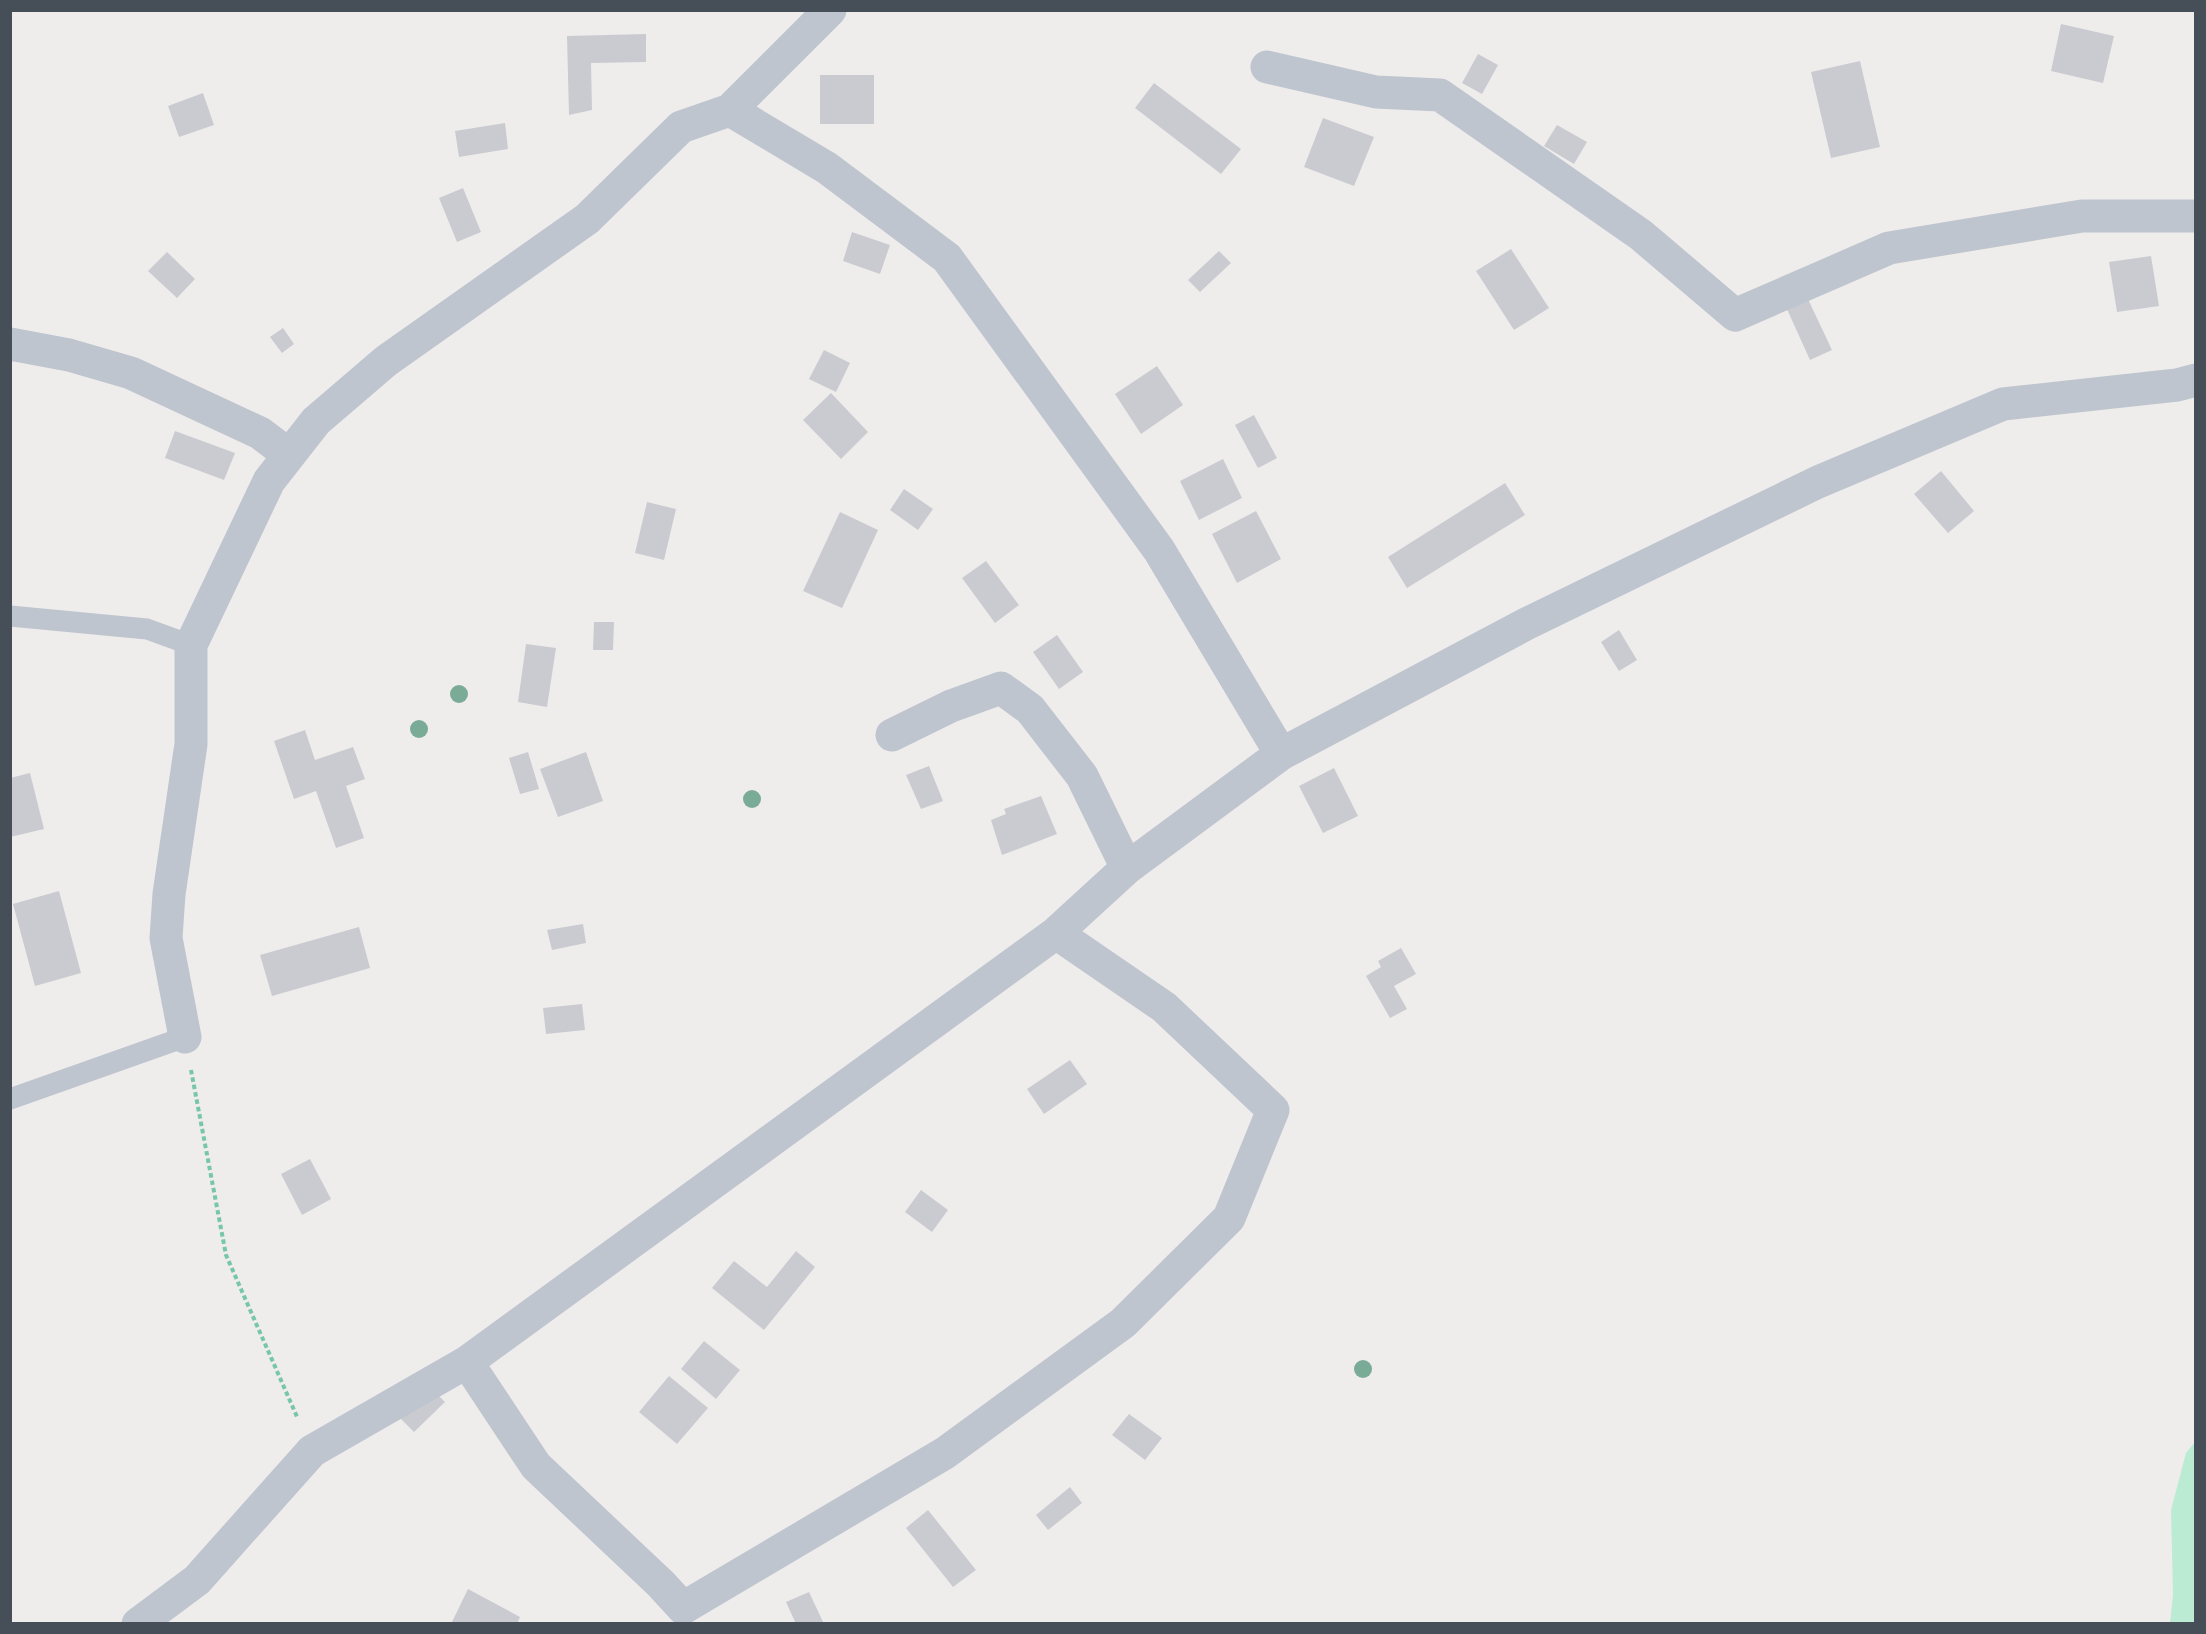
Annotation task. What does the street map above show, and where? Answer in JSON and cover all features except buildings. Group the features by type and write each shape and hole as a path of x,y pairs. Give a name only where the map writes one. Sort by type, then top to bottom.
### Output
{"street":[{"path":"185,1037 166,938 191,744 191,645 269,481 315,421 386,361 587,219 681,127 730,110 830,10"},
{"path":"1267,67 1376,92 1440,95 1641,235 1735,315 1889,248 2082,216 2196,216"},
{"path":"730,110 827,168 947,258 1159,550 1281,754"},
{"path":"10,344 69,355 131,373 260,433 289,455"},
{"path":"138,1623 197,1580 312,1451 466,1362 1056,933 1127,868 1281,754 1526,624 1807,487 2003,404 2177,385 2196,380"},
{"path":"892,735 951,706 1001,688 1030,709 1083,776 1127,868"},
{"path":"466,1362 536,1466 646,1569 683,1608 954,1446 1123,1323 1228,1218 1273,1110 1164,1007 1056,933"}],"lane":[{"path":"10,616 147,629 191,645"},
{"path":"10,1099 185,1037"}],"path":[{"path":"185,1037 226,1255 312,1451"}],"green space":[{"path":"2195,1442 2195,1623 2170,1623 2173,1595 2171,1510 2186,1453"}]}
